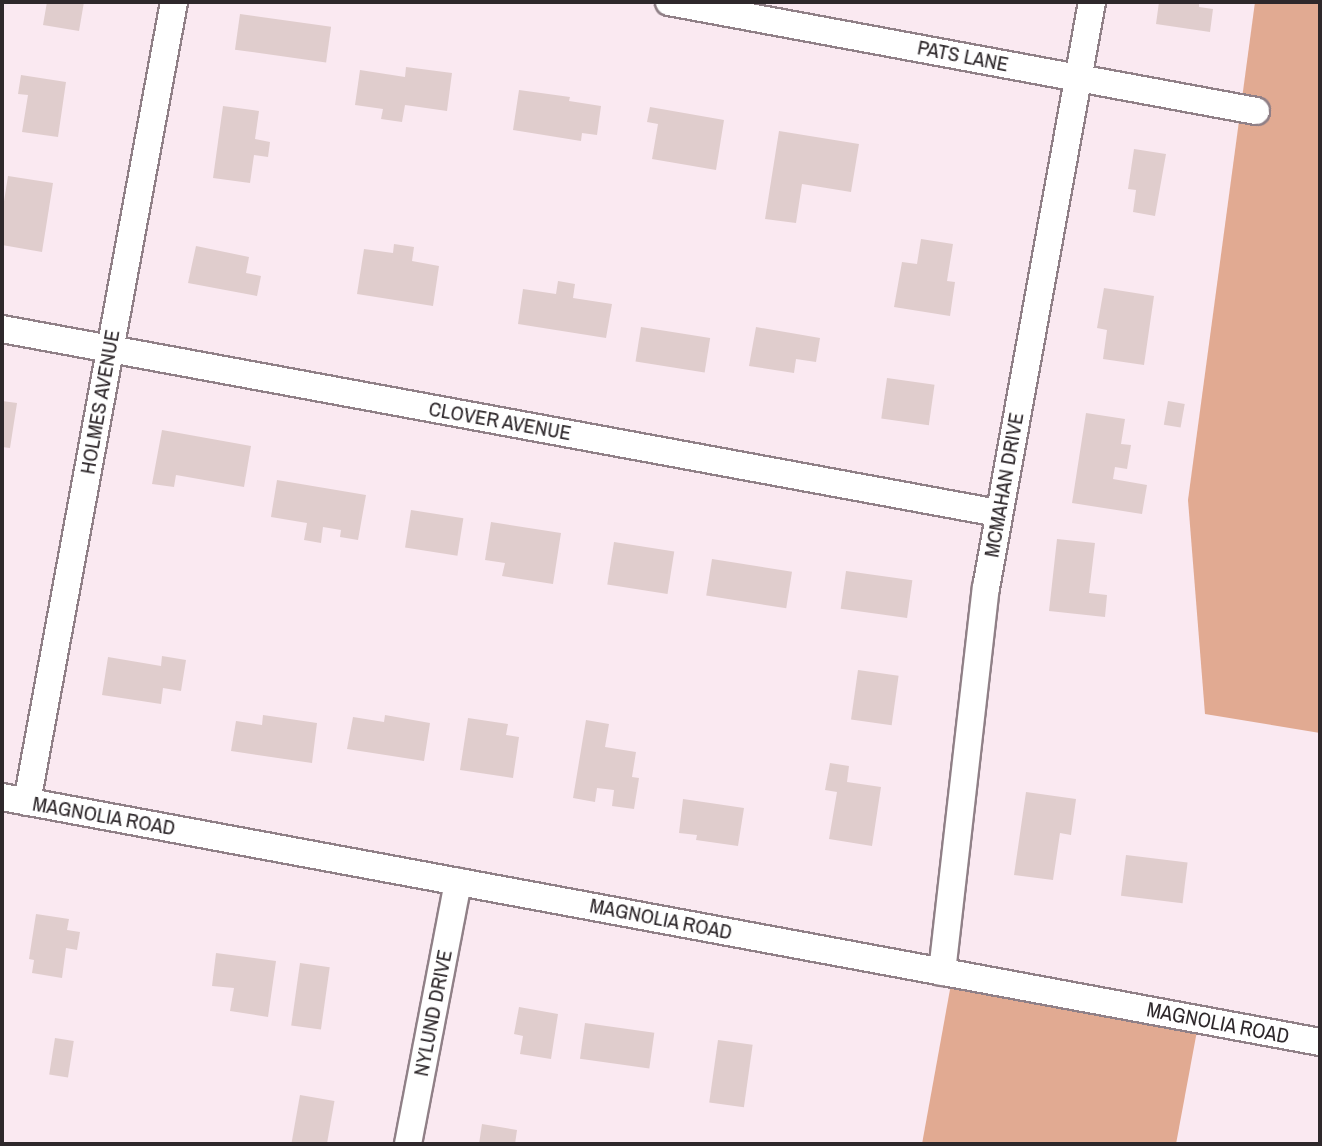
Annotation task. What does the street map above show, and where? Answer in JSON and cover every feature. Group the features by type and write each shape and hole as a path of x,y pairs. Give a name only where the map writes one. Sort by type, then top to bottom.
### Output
{"street":[{"name":"HOLMES AVENUE","path":"14,799 110,349 174,2"},
{"name":"PATS LANE","path":"669,2 1256,111"},
{"name":"MCMAHAN DRIVE","path":"942,972 986,588 1092,2"},
{"name":"CLOVER AVENUE","path":"2,329 998,513"},
{"name":"MAGNOLIA ROAD","path":"14,799 1320,1042"},
{"name":"NYLUND DRIVE","path":"408,1144 458,882"}],"shaded area":[{"path":"1255,2 1320,2 1320,733 1205,714 1188,500"},
{"path":"953,973 1199,1020 1176,1144 922,1144"}],"building":[{"path":"47,2 84,2 79,31 43,25"},
{"path":"1159,2 1199,2 1199,7 1213,9 1210,32 1156,24"},
{"path":"240,14 331,27 326,62 235,50"},
{"path":"406,67 452,73 447,111 405,105 402,122 381,119 383,109 355,105 360,70 405,77"},
{"path":"21,75 66,82 58,137 22,132 28,95 18,94"},
{"path":"519,90 570,97 569,101 601,106 597,135 582,133 581,141 513,130"},
{"path":"223,106 259,111 255,139 270,142 268,157 254,155 250,183 213,178"},
{"path":"650,107 724,120 716,170 652,159 658,124 647,122"},
{"path":"779,131 859,144 851,192 802,184 796,223 765,219"},
{"path":"1134,149 1166,154 1155,216 1133,212 1136,190 1128,189"},
{"path":"8,176 53,183 42,252 2,245 2,214"},
{"path":"921,239 953,244 947,281 955,282 950,316 894,307 902,262 917,264"},
{"path":"394,244 414,247 412,261 439,266 433,306 357,294 364,249 393,253"},
{"path":"196,246 249,257 246,273 261,276 257,296 188,283"},
{"path":"558,281 575,284 573,298 612,304 606,338 518,324 523,289 556,294"},
{"path":"1104,288 1154,296 1144,365 1103,359 1107,330 1097,328"},
{"path":"641,327 710,338 705,373 636,362"},
{"path":"756,327 820,338 816,362 796,359 794,373 749,366"},
{"path":"887,378 935,385 929,425 881,419"},
{"path":"2,401 17,403 10,448 2,447"},
{"path":"1168,401 1185,404 1181,428 1164,425"},
{"path":"1086,413 1125,419 1121,444 1131,445 1127,469 1115,467 1113,479 1147,485 1142,514 1072,503"},
{"path":"162,430 251,446 244,487 176,475 174,487 152,484"},
{"path":"277,480 366,495 358,540 340,537 341,530 323,527 321,543 304,540 307,523 271,517"},
{"path":"411,510 463,518 457,556 405,548"},
{"path":"491,522 561,533 553,584 502,576 505,563 485,560"},
{"path":"1057,539 1095,543 1089,593 1107,595 1105,617 1049,611"},
{"path":"614,542 674,552 668,594 607,584"},
{"path":"712,559 792,572 786,608 706,596"},
{"path":"846,571 912,580 907,618 841,609"},
{"path":"162,656 186,660 181,691 163,688 161,704 102,695 108,657 161,666"},
{"path":"858,670 899,676 892,725 851,720"},
{"path":"263,715 317,723 312,763 231,751 236,721 262,725"},
{"path":"385,715 430,723 424,761 347,749 353,717 384,722"},
{"path":"468,718 508,724 506,735 519,737 513,778 460,770"},
{"path":"586,720 609,724 605,747 636,752 632,777 639,778 634,809 612,806 614,790 597,788 595,802 573,798"},
{"path":"830,763 849,766 847,782 881,787 872,846 829,839 837,792 825,790"},
{"path":"1026,792 1076,799 1071,835 1060,833 1053,880 1014,875"},
{"path":"683,799 744,808 738,846 696,840 697,835 679,833"},
{"path":"1126,855 1188,863 1183,903 1121,896"},
{"path":"36,914 69,919 67,930 80,932 77,950 66,948 62,978 32,973 34,960 29,959"},
{"path":"216,953 276,961 268,1017 230,1011 234,988 212,986"},
{"path":"300,963 330,967 321,1030 291,1025"},
{"path":"519,1007 558,1014 551,1059 520,1054 523,1036 514,1034"},
{"path":"585,1023 654,1033 649,1068 580,1059"},
{"path":"55,1038 74,1041 68,1078 49,1075"},
{"path":"718,1040 753,1045 744,1107 709,1102"},
{"path":"300,1095 334,1101 327,1144 291,1143"},
{"path":"482,1124 517,1130 515,1144 479,1144"}]}
